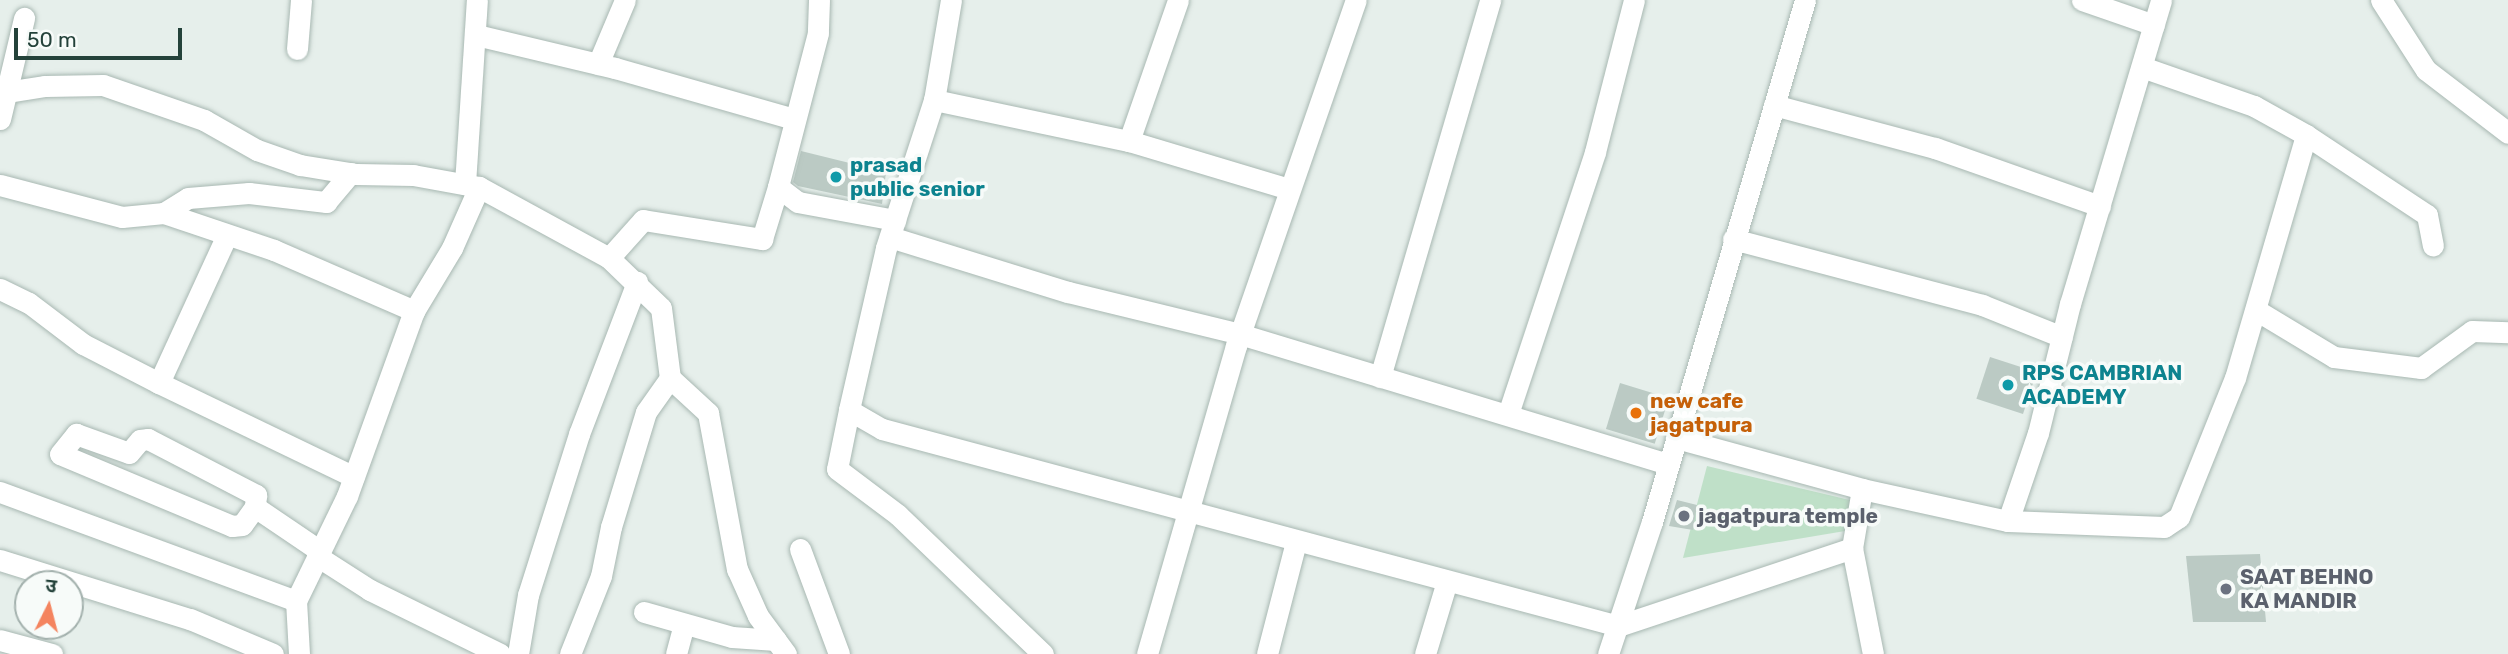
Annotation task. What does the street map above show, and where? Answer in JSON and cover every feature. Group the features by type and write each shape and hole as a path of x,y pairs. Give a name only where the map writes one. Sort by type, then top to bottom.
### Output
{"street":[{"path":"297,49 300,0"},
{"path":"302,653 296,601 354,477 414,311 452,248 472,186 477,0"},
{"path":"598,64 625,0"},
{"path":"609,258 643,220 762,239 818,33 819,0"},
{"path":"951,0 934,100 893,229 837,469 898,515 1043,654"},
{"path":"1129,141 1178,0"},
{"path":"1147,654 1240,334 1356,0"},
{"path":"1380,377 1490,0"},
{"path":"1508,414 1595,152 1633,0"},
{"path":"1608,654 1676,438 1805,0"},
{"path":"2082,0 2154,25"},
{"path":"2008,521 2038,433 2062,337 2161,0"},
{"path":"2381,0 2426,70 2508,133"},
{"path":"0,119 1,94 24,18"},
{"path":"476,34 598,64 794,119"},
{"path":"2142,67 2254,106 2306,135 2427,215 2433,245"},
{"path":"1,94 45,86 103,85 204,120 257,150 300,165 350,173 413,175 472,186 609,258 637,282 660,308 670,377 708,413 737,569 758,615 781,647"},
{"path":"934,100 1129,141 1289,189"},
{"path":"1774,106 1935,148 2100,206"},
{"path":"1676,438 1862,489 2008,521 2173,524 2230,391 2306,135"},
{"path":"0,185 122,217 164,212 188,198 249,193 327,202 350,173"},
{"path":"778,187 798,202 893,229 1068,292 1240,334 1668,464"},
{"path":"164,212 274,250 414,311"},
{"path":"159,383 227,235"},
{"path":"1733,239 1982,305 2062,337"},
{"path":"518,654 528,595 579,434 637,282"},
{"path":"0,289 29,303 83,344 354,477"},
{"path":"2256,310 2334,357 2421,368 2472,331 2508,332"},
{"path":"570,654 601,576 611,527 646,412 670,377"},
{"path":"849,410 882,429 1188,514 1618,626 1852,548"},
{"path":"76,434 129,453 140,440 148,439 256,495 255,507 242,525 232,526 64,458 62,447 76,434"},
{"path":"1862,489 1852,548 1873,654"},
{"path":"0,492 296,601"},
{"path":"255,507 370,590 500,654"},
{"path":"1267,654 1296,542"},
{"path":"800,549 839,654"},
{"path":"0,560 190,619 272,654"},
{"path":"1425,654 1447,581"},
{"path":"644,612 684,625 781,647"},
{"path":"676,654 684,625"},
{"path":"0,640 52,654"}],"green space":[{"path":"1707,466 1854,501 1851,530 1683,558"}],"building":[{"name":"prasad public senior","path":"801,151 886,172 882,204 798,186 793,182"},
{"name":"RPS CAMBRIAN ACADEMY","path":"1990,357 2037,372 2023,414 1976,399"},
{"name":"new cafe jagatpura","path":"1620,383 1669,398 1655,444 1606,429"},
{"name":"jagatpura temple","path":"1677,500 1697,505 1693,530 1669,526"},
{"name":"SAAT BEHNO KA MANDIR","path":"2260,554 2266,622 2193,622 2186,556"}],"place":[{"name":"prasad public senior","path":"836,177"},
{"name":"RPS CAMBRIAN ACADEMY","path":"2008,385"},
{"name":"new cafe jagatpura","path":"1636,413"},
{"name":"jagatpura temple","path":"1684,516"},
{"name":"SAAT BEHNO KA MANDIR","path":"2226,589"}]}
